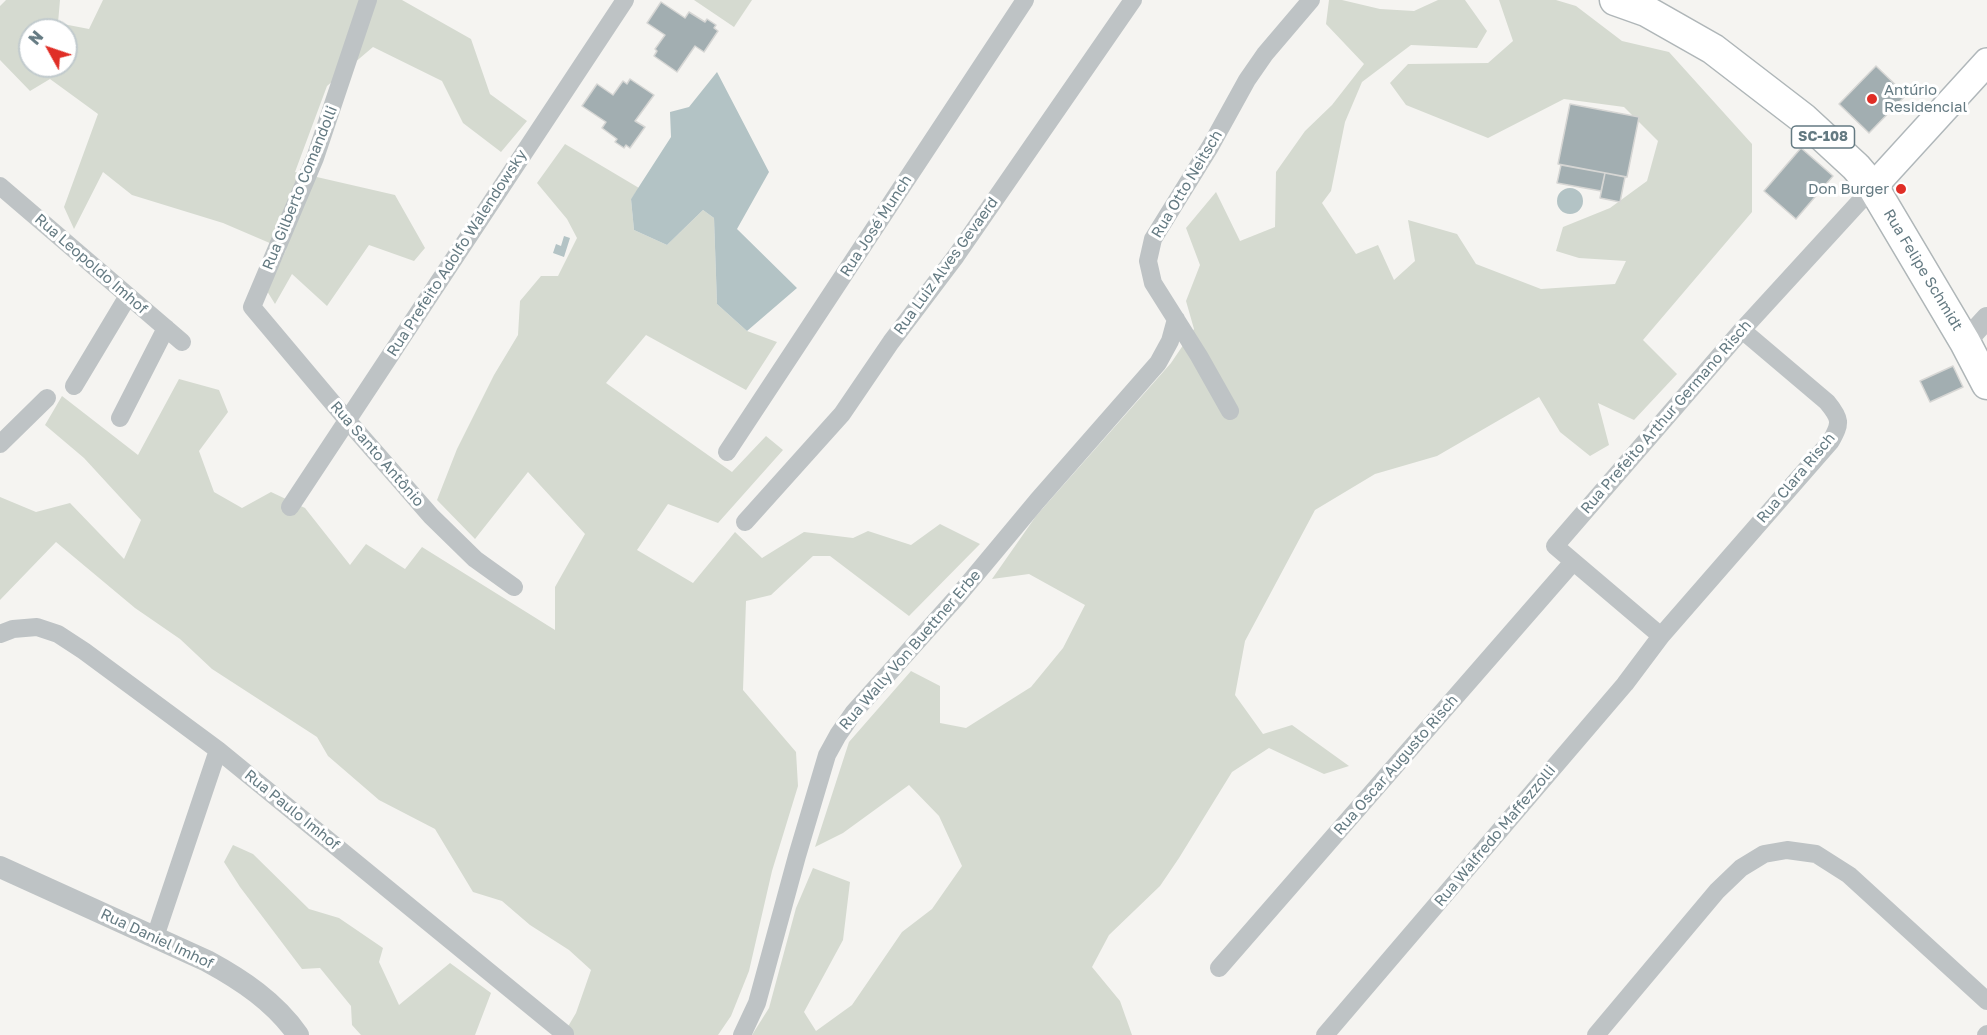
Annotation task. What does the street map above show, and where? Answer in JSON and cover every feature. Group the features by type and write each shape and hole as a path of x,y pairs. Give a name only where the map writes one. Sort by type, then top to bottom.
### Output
{"main road":[{"name":"Rua Felipe Schmidt","path":"1615,0 1647,11 1713,49 1804,119 1856,167 1873,187 1965,342 1987,384"},
{"path":"1873,187 1987,62"}],"street":[{"name":"Rua Gilberto Comandolli","path":"252,307 315,158 368,0"},
{"name":"Rua Prefeito Adolfo Walendowsky","path":"290,507 625,0"},
{"name":"Rua José Munch","path":"727,452 1025,0"},
{"name":"Rua Luiz Alves Gevaerd","path":"745,522 842,414 1133,0"},
{"name":"Rua Otto Neitsch","path":"1230,411 1153,283 1148,261 1154,239 1210,147 1247,80 1265,54 1311,0"},
{"name":"Rua Leopoldo Imhof","path":"0,186 182,342"},
{"name":"Rua Prefeito Arthur Germano Risch","path":"1661,636 1555,546 1742,330 1873,187"},
{"path":"74,386 128,296"},
{"name":"Rua Santo Antônio","path":"252,307 347,420 452,538 475,559 514,587"},
{"path":"1965,342 1987,318"},
{"name":"Rua Wally Von Buettner Erbe","path":"742,1035 757,1003 827,755 838,735 854,712 957,597 1037,501 1158,363 1170,341 1176,319"},
{"path":"120,418 166,328"},
{"name":"Rua Clara Risch","path":"1661,636 1831,441 1838,427 1838,415 1827,402 1742,330"},
{"path":"0,444 47,398"},
{"name":"Rua Oscar Augusto Risch","path":"1219,968 1573,562"},
{"name":"Rua Paulo Imhof","path":"0,634 14,629 37,627 58,634 218,750 565,1034"},
{"name":"Rua Walfredo Maffezzolli","path":"1325,1035 1625,684 1661,636"},
{"path":"155,937 218,750"},
{"path":"1596,1035 1717,891 1741,868 1764,854 1788,850 1816,854 1849,875 1987,1000"},
{"name":"Rua Daniel Imhof","path":"0,867 234,975 274,1007 298,1035"}],"shaded area":[{"path":"6,0 60,0 58,18 18,18 18,78 78,78 78,27 89,29 103,0 402,0 471,39 490,94 527,121 501,152 463,123 442,81 373,47 327,86 295,172 395,195 425,248 414,261 369,245 327,306 292,274 275,304 267,291 286,250 223,223 132,195 103,172 74,229 64,207 98,114 50,79 30,91 0,60 0,6"},
{"path":"694,0 752,0 734,27"},
{"path":"1329,0 1342,0 1380,9 1414,11 1438,0 1465,0 1487,31 1477,48 1411,45 1362,82 1345,122 1331,191 1322,203 1356,254 1378,245 1394,280 1415,261 1408,220 1457,234 1476,264 1541,289 1615,284 1626,261 1579,258 1556,251 1563,227 1610,208 1647,181 1658,141 1624,107 1564,99 1488,138 1406,105 1390,83 1408,64 1488,63 1513,41 1499,0 1556,0 1576,6 1622,41 1669,52 1752,144 1752,212 1643,340 1677,374 1634,420 1598,403 1609,445 1590,456 1560,432 1539,397 1437,456 1375,474 1315,510 1245,641 1235,695 1263,734 1292,725 1349,766 1324,774 1269,748 1232,772 1160,886 1109,935 1092,967 1120,1001 1132,1035 752,1035 769,1008 796,908 813,868 850,882 843,940 804,1012 816,1031 852,1005 902,932 932,909 962,866 939,816 909,785 843,833 815,847 849,742 911,671 940,686 940,723 966,728 1031,687 1063,648 1085,605 1029,574 992,579 1036,516 1171,363 1194,329 1186,301 1200,265 1186,228 1216,192 1240,241 1275,227 1276,172 1305,131 1332,105 1364,64 1326,24"},
{"path":"717,72 769,172 737,229 797,288 747,331 717,304 714,218 703,210 667,245 634,230 631,199 671,137 670,112 689,107"},
{"path":"565,144 639,188 631,199 634,230 667,245 703,210 714,218 717,304 747,331 777,342 746,390 646,335 606,383 732,472 766,436 783,450 718,523 668,504 637,550 693,583 735,532 762,558 804,532 853,538 868,531 911,545 940,524 980,544 909,616 830,556 813,556 771,595 746,601 743,690 796,752 798,786 772,871 749,971 731,1016 718,1035 563,1035 576,1013 591,970 569,950 530,925 502,901 473,892 435,829 379,800 328,756 317,737 212,669 180,639 135,608 56,542 0,600 0,497 36,512 70,503 124,559 141,520 84,458 45,425 62,396 138,455 179,379 219,390 228,412 199,451 214,492 242,508 271,492 305,508 350,565 366,544 405,569 422,547 555,630 555,587 585,534 528,472 475,539 437,500 457,449 494,375 518,335 520,301 541,276 558,276 577,238 567,219 537,183"},
{"path":"1570,188 1579,192 1583,201 1579,210 1570,214 1561,210 1557,201 1561,192"},
{"path":"564,236 570,238 564,257 553,253 556,244 561,246"},
{"path":"233,845 253,854 309,909 339,918 383,948 379,962 399,1005 450,963 491,993 475,1035 361,1035 352,1025 351,1006 320,968 302,969 240,887 224,862"}],"building":[{"path":"661,2 685,18 689,12 705,22 707,19 716,25 714,28 718,31 704,52 695,46 677,72 654,56 657,51 655,49 665,35 647,23"},
{"name":"Antúrio Residencial","path":"1876,66 1906,95 1869,133 1839,104"},
{"path":"630,79 654,95 635,121 645,127 630,148 626,145 624,148 615,142 617,139 602,128 606,122 582,106 597,84 613,95 623,81 627,84"},
{"path":"1570,104 1639,117 1627,177 1558,164"},
{"path":"1801,148 1833,176 1796,219 1764,191"},
{"path":"1561,165 1605,173 1601,191 1557,183"},
{"path":"1605,173 1625,177 1620,202 1600,198"},
{"path":"1953,366 1963,387 1930,402 1920,381"}],"place":[{"name":"Antúrio Residencial","path":"1872,99"},
{"name":"Don Burger","path":"1901,189"}]}
